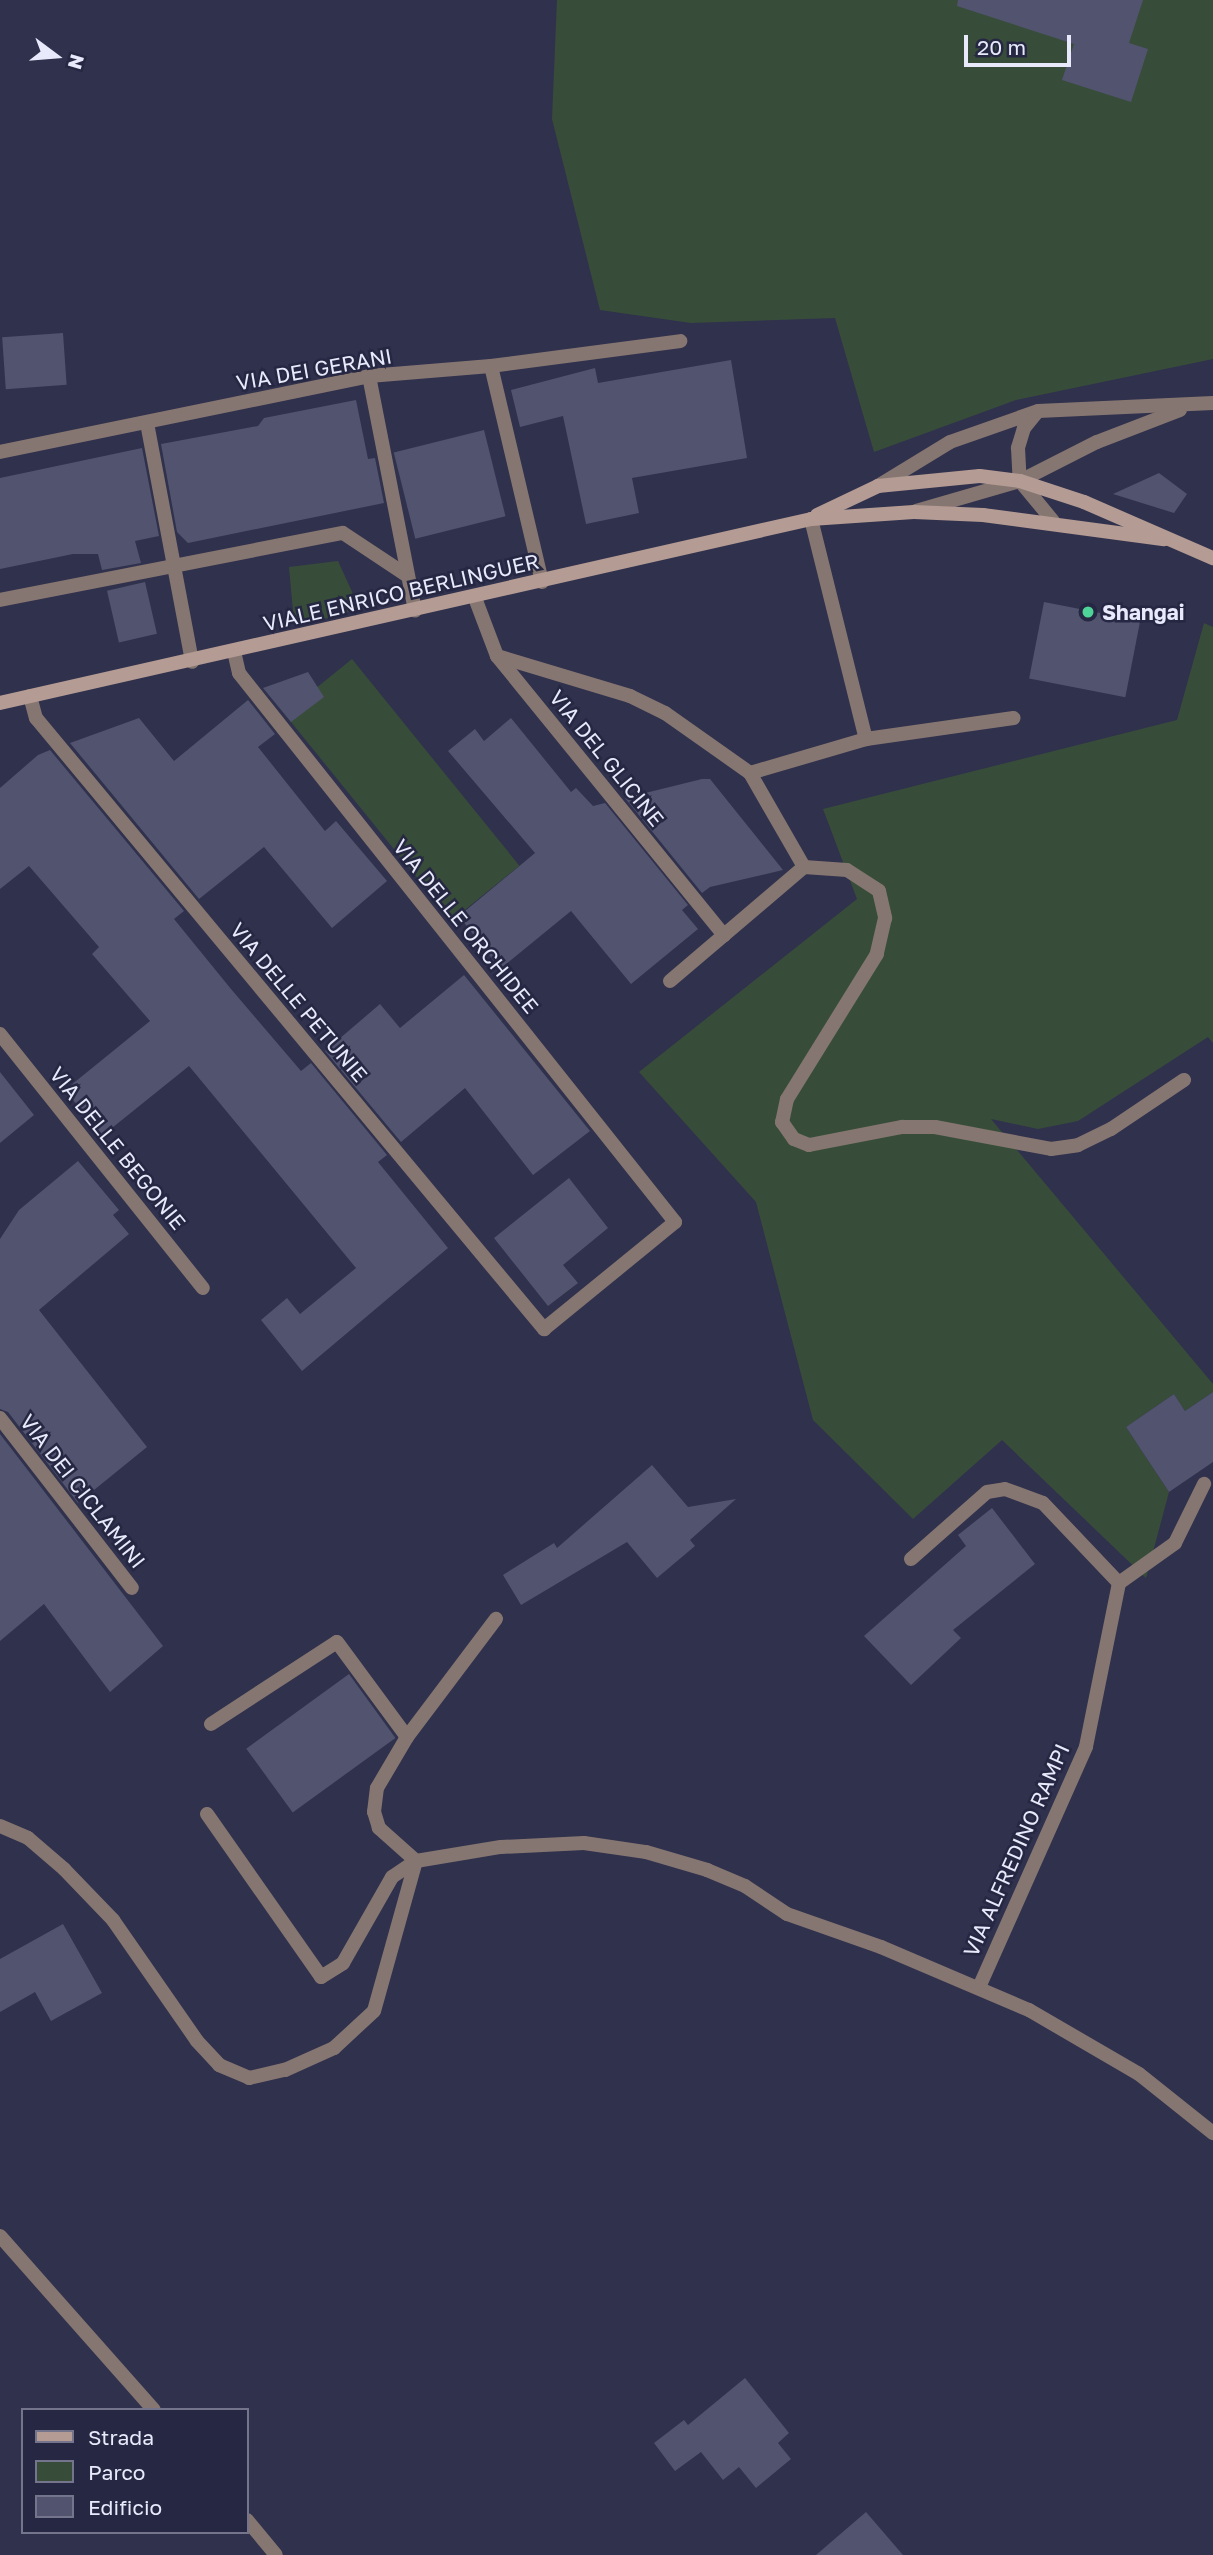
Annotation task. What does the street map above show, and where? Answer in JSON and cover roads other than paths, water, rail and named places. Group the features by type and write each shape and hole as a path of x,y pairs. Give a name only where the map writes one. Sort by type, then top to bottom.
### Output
{"main road":[{"path":"811,519 878,486 930,477 980,476 1020,481 1084,502 1213,558"},
{"path":"811,519 914,512 1053,521 1164,539"},
{"name":"VIALE ENRICO BERLINGUER","path":"0,703 475,598 811,519"}],"street":[{"name":"VIA DEI GERANI","path":"0,452 369,376 491,366 680,341"},
{"path":"491,366 542,582"},
{"path":"369,376 415,611"},
{"path":"878,486 950,442 1038,411 1064,407 1188,407 1213,403"},
{"path":"914,512 1020,481 1097,442 1188,407"},
{"path":"1038,411 1024,428 1018,449 1020,481 1053,521"},
{"path":"147,423 192,662"},
{"path":"811,519 866,739"},
{"path":"0,600 343,533 408,576"},
{"name":"VIA DEL GLICINE","path":"475,598 497,656 724,935"},
{"name":"VIA DELLE ORCHIDEE","path":"234,652 239,673 675,1222 544,1329"},
{"path":"497,656 649,704 750,772 804,867"},
{"name":"VIA DELLE PETUNIE","path":"30,696 36,718 544,1329"},
{"path":"750,772 866,739 1014,718"},
{"path":"670,981 804,867 829,866 865,880 879,891 885,918 877,954 787,1099 782,1122 794,1139 809,1145 902,1127 935,1127 1051,1149 1078,1145 1111,1129 1184,1080"},
{"name":"VIA DELLE BEGONIE","path":"0,1034 203,1288"},
{"name":"VIA DEI CICLAMINI","path":"0,1418 132,1588"},
{"path":"911,1559 987,1493 1005,1489 1042,1503 1119,1583 1175,1543 1204,1484"},
{"name":"VIA ALFREDINO RAMPI","path":"979,1987 1086,1747 1119,1583"},
{"path":"416,1861 379,1828 374,1812 377,1787 407,1737 496,1619"},
{"path":"211,1724 337,1642 407,1737"},
{"path":"207,1814 321,1977 343,1963 391,1877 416,1861"},
{"path":"0,1826 28,1838 64,1869 113,1920 197,2041 219,2065 249,2078 285,2070 334,2048 374,2011 416,1861"},
{"name":"VIA ALFREDINO RAMPI","path":"416,1861 501,1847 570,1844 646,1852 707,1870 745,1886 787,1914 979,1987 1084,2039 1139,2074 1213,2133"},
{"path":"0,2236 153,2408"},
{"path":"248,2521 276,2555"}],"place":[{"name":"Shangai","path":"1088,612"}]}
